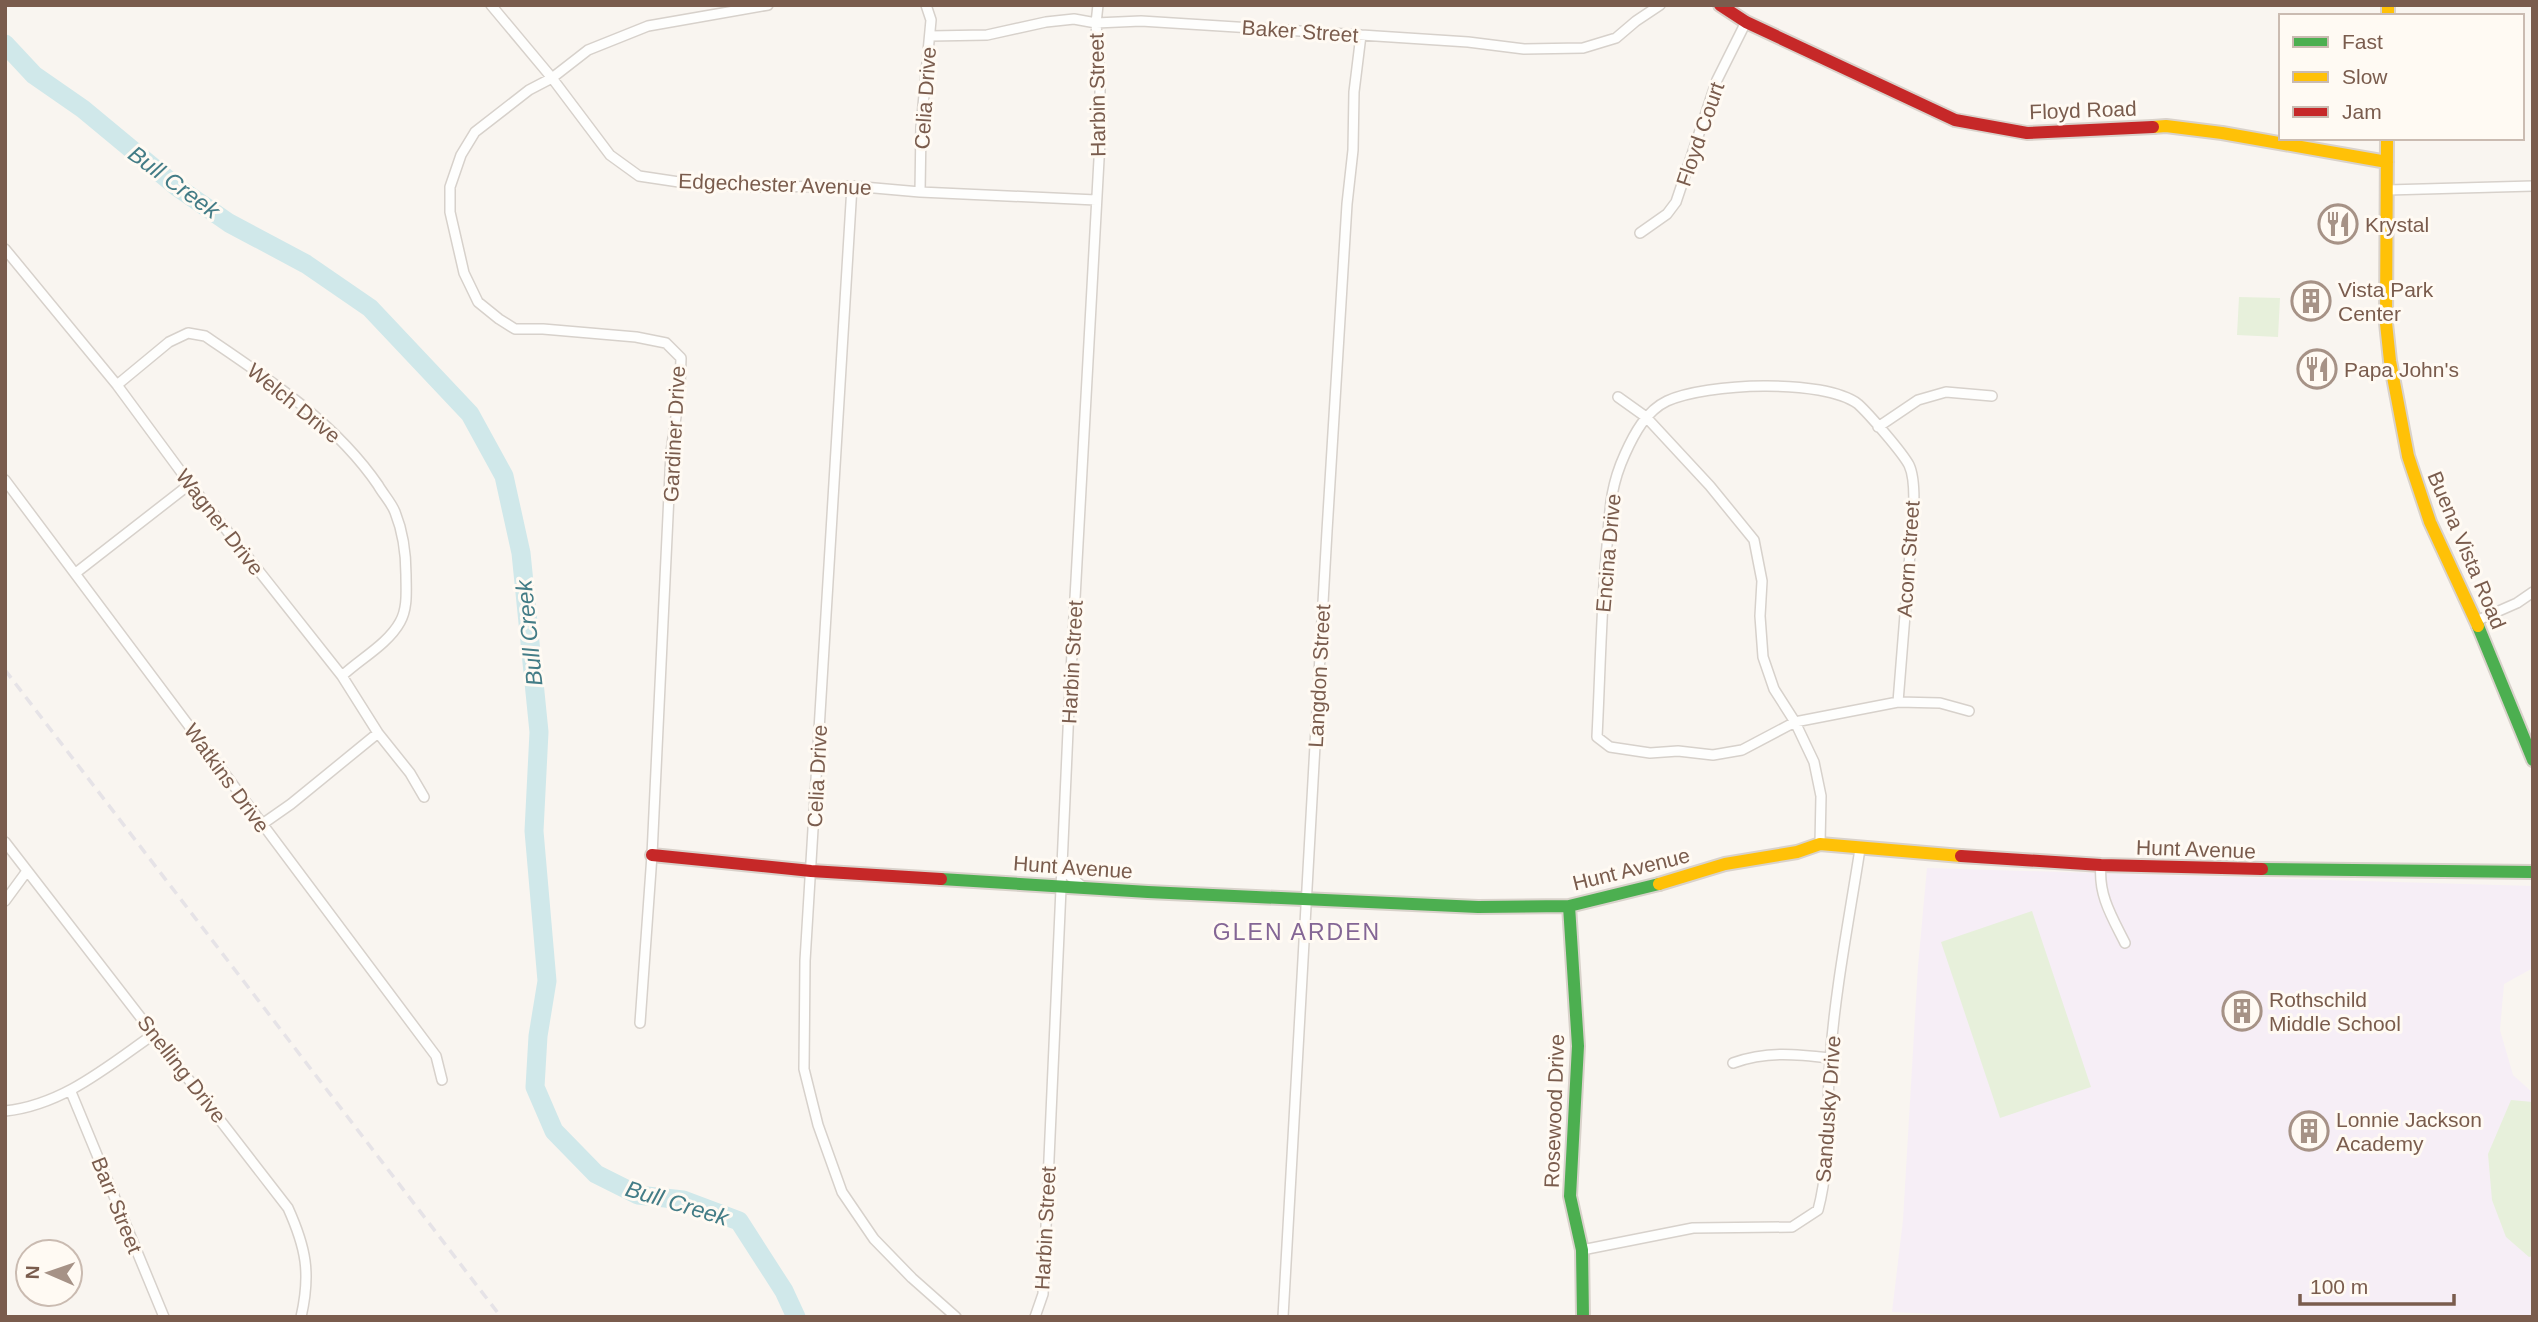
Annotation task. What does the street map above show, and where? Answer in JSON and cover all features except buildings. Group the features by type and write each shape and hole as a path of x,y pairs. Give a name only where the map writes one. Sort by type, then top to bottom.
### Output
{"street":[{"name":"Edgechester Avenue","path":"491,5 552,78 610,155 639,176 679,182 757,187 852,186 1096,200"},
{"name":"Gardiner Drive","path":"640,1023 652,855 671,452 680,388 681,358 666,344 636,337 515,329 499,319 478,302 464,273 450,212 450,187 461,155 475,132 528,90 552,78 588,50 648,26 768,5"},
{"name":"Celia Drive","path":"920,192 921,127 931,20 926,5"},
{"name":"Harbin Street","path":"1035,1317 1044,1294 1062,869 1096,200 1100,93 1096,23 1098,5"},
{"name":"Baker Street","path":"930,36 987,35 1046,22 1074,19 1096,23 1141,21 1468,42 1524,49 1583,48 1616,38 1660,5"},
{"name":"Floyd Road","path":"1720,5 1746,22 1955,120 2027,133 2166,126 2387,162"},
{"name":"Floyd Court","path":"1640,233 1667,214 1676,202 1717,79 1746,22"},
{"name":"Langdon Street","path":"1283,1317 1345,245 1353,150 1354,92 1361,35"},
{"name":"Buena Vista Road","path":"2387,140 2386,323 2390,361 2408,456 2430,522 2476,621 2533,760"},
{"name":"Celia Drive","path":"852,186 805,961 804,1069 818,1125 842,1192 874,1239 956,1317"},
{"path":"2387,190 2533,186"},
{"name":"Wagner Drive","path":"7,251 117,385 190,484 341,676 424,796"},
{"name":"Welch Drive","path":"117,385 169,342 188,333 205,336 302,405 336,433 364,465 394,510 400,528 405,554 407,598 400,623 362,660 341,676"},
{"name":"Acorn Street","path":"1646,416 1665,402 1694,392 1729,387 1776,387 1826,391 1857,404 1878,427 1909,466 1914,502 1898,702"},
{"path":"1878,427 1918,400 1946,392 1992,396"},
{"path":"1618,397 1646,416 1710,486 1754,540 1762,581 1760,616 1763,657 1774,689 1795,722 1814,762 1821,796 1820,844"},
{"name":"Encina Drive","path":"1646,416 1625,454 1610,496 1597,737 1610,747 1650,753 1678,751 1713,755 1742,750 1795,722"},
{"name":"Watkins Drive","path":"5,480 77,572 261,825 436,1056 442,1080"},
{"path":"77,572 190,484"},
{"path":"2476,621 2517,603 2533,592"},
{"path":"1795,722 1898,702 1940,704 1969,711"},
{"path":"261,825 378,733"},
{"name":"Snelling Drive","path":"5,842 288,1208 302,1237 306,1256 307,1275 301,1317"},
{"name":"Hunt Avenue","path":"652,855 811,871 1084,888 1478,907 1569,906 1627,893 1725,864 1797,852 1820,844 2101,865 2333,872 2533,872"},
{"name":"Sandusky Drive","path":"1582,1250 1693,1228 1792,1227 1818,1210 1823,1193 1828,1143 1826,1105 1830,1058 1860,849"},
{"path":"2101,865 2099,882 2125,943"},
{"path":"1062,869 1084,888"},
{"path":"5,901 27,870"},
{"name":"Rosewood Drive","path":"1569,906 1578,1046 1570,1196 1582,1250 1583,1317"},
{"path":"5,1111 71,1092 154,1034"},
{"path":"1733,1063 1754,1056 1785,1053 1830,1058"},
{"name":"Barr Street","path":"71,1092 164,1317"}],"shaded area":[{"path":"1927,868 2533,886 2533,968 2504,984 2500,1030 2513,1075 2533,1093 2533,1317 1992,1317 1892,1312 1903,1220 1918,966"}],"green space":[{"path":"2239,297 2280,298 2278,337 2237,335"},
{"path":"2032,911 2091,1087 2000,1118 1941,942"},
{"path":"2511,1100 2533,1102 2533,1256 2529,1257 2506,1237 2492,1200 2488,1154"}],"waterway":[{"name":"Bull Creek","path":"5,44 34,75 83,109 177,187 229,223 306,264 370,308 470,414 504,476 521,553 539,732 534,831 547,981 538,1036 535,1087 554,1131 596,1174 638,1195 683,1200 739,1221 784,1291 796,1317"}],"railway":[{"path":"5,670 501,1317"}],"traffic: fast":[{"path":"2478,626 2533,760"},
{"path":"2262,869 2533,872"},
{"path":"941,879 1148,892 1478,907 1569,906 1659,884"},
{"path":"1569,906 1578,1046 1570,1196 1582,1250 1583,1317"}],"traffic: slow":[{"path":"2388,5 2388,14"},
{"path":"2153,127 2166,126 2222,133 2387,162"},
{"path":"2387,140 2386,323 2390,361 2408,456 2430,522 2478,626"},
{"path":"1659,884 1725,864 1797,852 1820,844 1961,856"}],"traffic: jam":[{"path":"1720,5 1746,22 1955,120 2027,133 2153,127"},
{"path":"652,855 811,871 941,879"},
{"path":"1961,856 2101,865 2262,869"}],"place":[{"name":"Krystal","path":"2338,224"},
{"name":"Vista Park Center","path":"2311,301"},
{"name":"Papa John's","path":"2317,369"},
{"name":"Rothschild Middle School","path":"2242,1011"},
{"name":"Lonnie Jackson Academy","path":"2309,1131"}],"district":[{"name":"GLEN ARDEN","path":"1297,932"}]}
